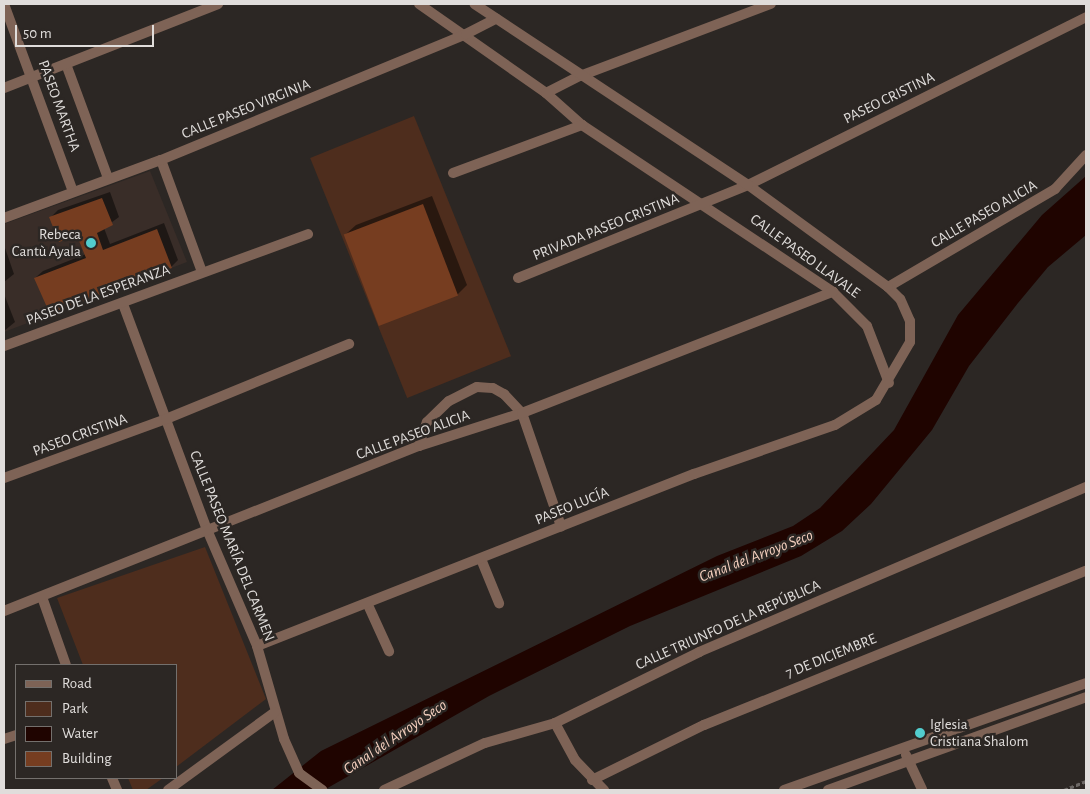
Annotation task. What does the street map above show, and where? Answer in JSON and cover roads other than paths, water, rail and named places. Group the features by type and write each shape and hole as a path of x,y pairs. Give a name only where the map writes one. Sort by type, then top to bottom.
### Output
{"street":[{"name":"PASEO MARTHA","path":"4,4 33,76 74,192"},
{"path":"4,88 218,4"},
{"name":"CALLE PASEO LLAVALE","path":"419,4 466,34 546,92 582,125 705,204 833,292 867,326 889,383"},
{"name":"CALLE PASEO LLAVALE","path":"475,4 580,76 748,185 888,287 900,299 910,321 910,342 889,383"},
{"path":"546,92 580,76 771,4"},
{"name":"PASEO CRISTINA","path":"705,204 748,185 1086,17"},
{"name":"CALLE PASEO VIRGINIA","path":"4,218 161,160 466,34 496,19"},
{"name":"PASEO MARTHA","path":"66,64 108,178"},
{"path":"453,173 582,125"},
{"name":"CALLE PASEO ALICIA","path":"888,287 1055,189 1086,155"},
{"path":"161,160 202,272"},
{"name":"PRIVADA PASEO CRISTINA","path":"518,278 705,204"},
{"name":"PASEO DE LA ESPERANZA","path":"4,346 123,304 202,272 308,234"},
{"name":"CALLE PASEO ALICIA","path":"4,611 208,532 419,446 522,413 833,292"},
{"name":"CALLE PASEO MARÍA DEL CARMEN","path":"123,304 208,532 257,646 275,712 299,773 322,790"},
{"path":"166,419 350,344"},
{"name":"PASEO LUCÍA","path":"257,646 368,605 561,526 835,424 876,400 889,383"},
{"path":"419,446 427,422 438,410 477,387 492,388 504,394 522,413 561,526"},
{"name":"PASEO CRISTINA","path":"4,478 166,419"},
{"name":"CALLE TRIUNFO DE LA REPÚBLICA","path":"384,790 485,744 555,723 699,652 1086,487"},
{"path":"481,559 499,603"},
{"name":"7 DE DICIEMBRE","path":"592,780 704,725 937,628 1086,571"},
{"path":"42,597 66,664"},
{"path":"368,605 389,651"},
{"path":"784,790 1086,683"},
{"path":"828,790 1086,697"},
{"path":"168,790 275,712"},
{"path":"555,723 575,760 592,780 604,790"},
{"path":"903,747 922,790"}],"water":[{"name":"Canal del Arroyo Seco","path":"1086,176 1086,235 1048,267 1018,303 969,366 932,430 871,504 842,531 801,556 630,626 489,696 324,790 272,790 321,751 717,556 793,526 820,508 894,430 958,315 1042,215"}],"place":[{"name":"Rebeca Cantù Ayala","path":"91,243"},
{"name":"Iglesia Cristiana Shalom","path":"920,733"}]}
